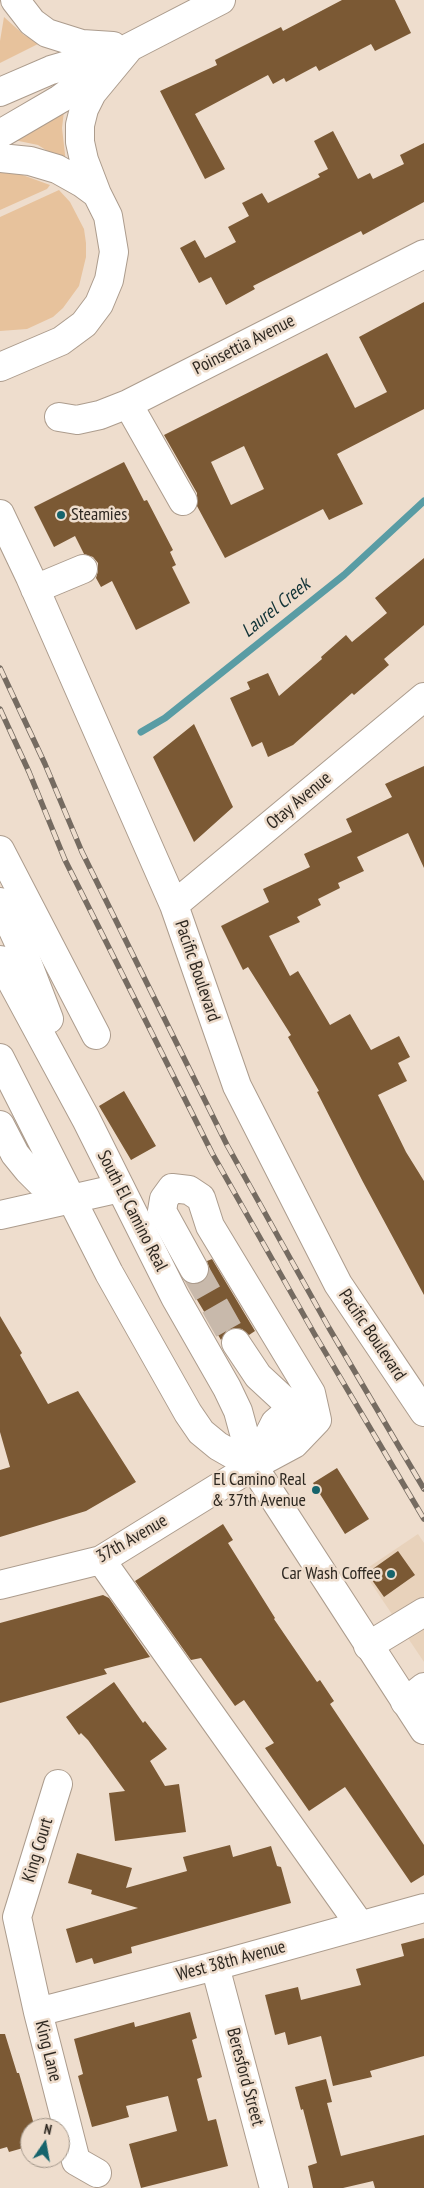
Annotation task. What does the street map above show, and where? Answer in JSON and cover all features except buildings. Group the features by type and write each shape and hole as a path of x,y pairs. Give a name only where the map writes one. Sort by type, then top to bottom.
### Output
{"street":[{"path":"15,0 32,22 46,33 82,44 130,47"},
{"path":"0,134 60,98 130,47 221,0"},
{"path":"0,92 51,70 130,47"},
{"path":"0,367 12,353 61,341 84,324 99,304 109,280 114,252 108,216 97,194 80,142 80,125 84,109 92,93 130,47"},
{"path":"0,158 30,161 57,169 82,182 97,194"},
{"name":"Poinsettia Avenue","path":"60,417 77,420 100,415 128,404 424,254"},
{"path":"128,404 182,501"},
{"name":"Pacific Boulevard","path":"0,514 174,905 237,1086 338,1284 424,1412"},
{"path":"35,589 83,569"},
{"name":"Otay Avenue","path":"174,905 423,698"},
{"path":"0,850 96,1035"},
{"path":"0,902 24,954 86,1119"},
{"name":"South El Camino Real","path":"0,960 86,1119 175,1297 238,1411 253,1466 368,1646 415,1694 424,1730"},
{"name":"South El Camino Real","path":"0,1058 70,1199 114,1282 188,1413 201,1432 218,1446 253,1466"},
{"path":"0,1125 15,1154 28,1170 40,1182 70,1199"},
{"path":"0,1215 120,1188"},
{"name":"37th Avenue","path":"0,1585 101,1560 253,1466 294,1444 317,1420 311,1393 210,1226 200,1198 189,1190 172,1188 164,1198 162,1210 194,1269"},
{"path":"236,1343 258,1376 285,1401 289,1411 275,1423 253,1466"},
{"path":"101,1560 360,1925"},
{"path":"368,1646 424,1612"},
{"name":"King Court","path":"8,1919 58,1784"},
{"name":"West 38th Avenue","path":"38,2012 215,1966 424,1908"},
{"name":"King Lane","path":"8,1919 38,2012 76,2161 97,2174"},
{"name":"Beresford Street","path":"215,1966 274,2188"}],"shaded area":[{"path":"4,17 24,35 40,43 0,63 0,41"},
{"path":"64,111 62,128 66,163 38,145 14,140"},
{"path":"0,173 17,173 50,185 47,189 0,210"},
{"path":"59,190 70,202 84,229 86,257 79,286 63,308 53,317 27,329 0,331 0,217"},
{"path":"418,1534 424,1543 424,1662 363,1571"}],"waterway":[{"name":"Laurel Creek","path":"141,732 165,718 344,575 424,501"}],"tunnel":[{"path":"194,1269 236,1343"}],"railway":[{"path":"0,668 45,764 82,852 227,1145 329,1328 424,1489"},
{"path":"0,709 29,772 65,860 212,1153 315,1335 424,1519"}],"place":[{"name":"Steamies","path":"61,515"},
{"name":"El Camino Real & 37th Avenue","path":"316,1490"},
{"name":"Car Wash Coffee","path":"391,1574"}]}
